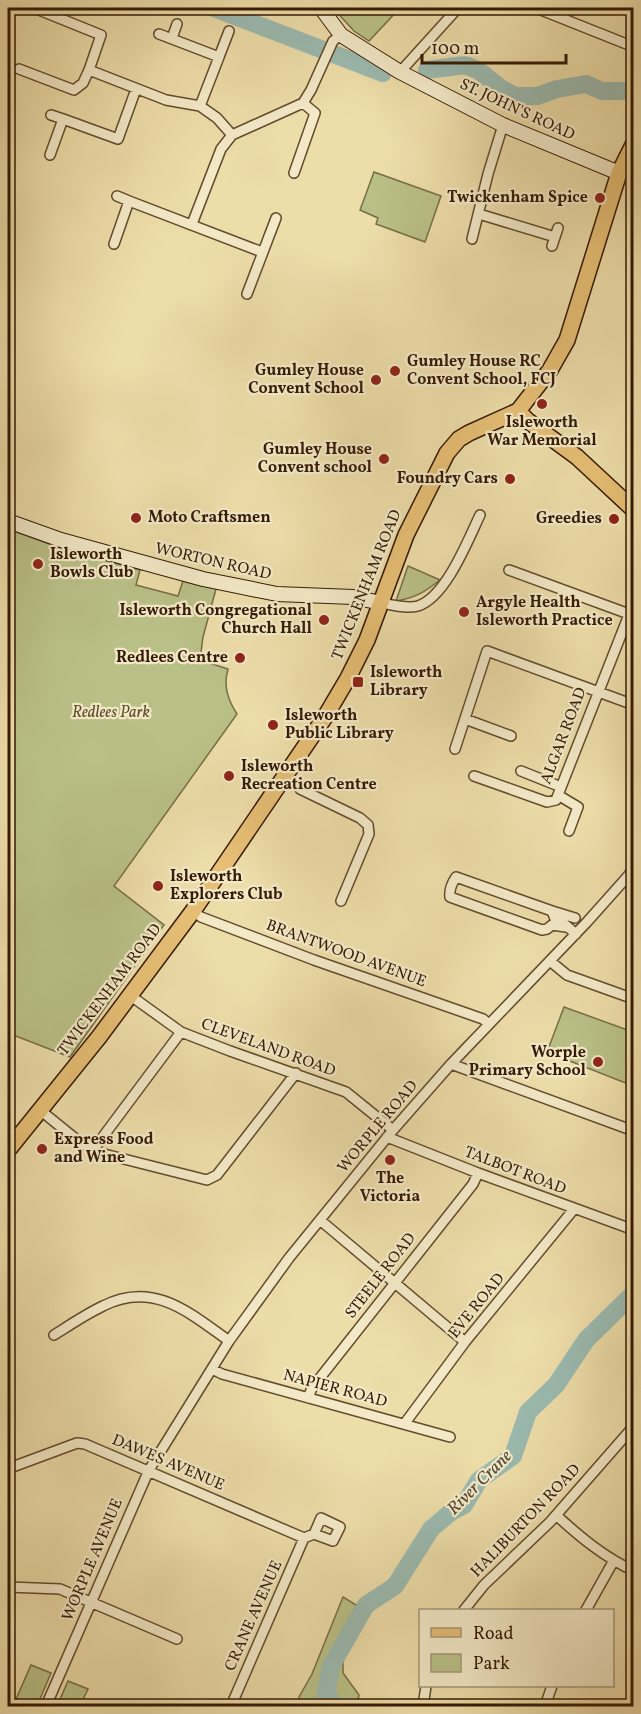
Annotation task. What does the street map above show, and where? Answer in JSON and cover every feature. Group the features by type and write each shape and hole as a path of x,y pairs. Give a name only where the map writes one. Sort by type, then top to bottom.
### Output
{"main road":[{"name":"TWICKENHAM ROAD","path":"8,1150 130,996 193,911 281,784 337,697 367,640 406,535 447,453 469,433 518,411 550,370 567,340 619,173 633,144"},
{"path":"518,411 528,422 577,457 633,510"}],"street":[{"path":"34,8 101,35"},
{"name":"ST. JOHN'S ROAD","path":"321,8 337,38 504,124 619,173"},
{"path":"400,72 458,8"},
{"path":"536,8 633,47"},
{"path":"19,69 74,90 83,83 105,24"},
{"path":"172,38 177,24"},
{"path":"201,106 229,31"},
{"path":"159,34 219,57"},
{"path":"192,224 221,149 232,135 303,103 337,38"},
{"path":"89,70 166,100 201,106 217,118 232,135"},
{"path":"51,115 118,139 136,89"},
{"path":"294,173 315,113 303,103"},
{"path":"50,156 63,119"},
{"path":"472,239 488,174 504,124"},
{"path":"117,196 262,252"},
{"path":"114,244 129,201"},
{"path":"478,214 555,237"},
{"path":"247,294 276,218"},
{"path":"381,603 411,607 421,605 445,585 480,515"},
{"name":"WORTON ROAD","path":"8,520 61,540 203,579 277,594 353,597 381,603"},
{"path":"509,570 629,614"},
{"name":"ALGAR ROAD","path":"474,776 547,802 556,800 633,602"},
{"path":"455,749 487,651 633,705"},
{"path":"465,719 512,736"},
{"path":"521,771 559,791 578,807 569,831"},
{"path":"300,789 360,818 368,825 369,834 341,901"},
{"name":"WORPLE ROAD","path":"174,1429 229,1341 289,1258 390,1133 451,1064 576,934 628,876 633,867"},
{"path":"553,918 547,929 542,930 450,897 449,892 456,877 553,918 562,922 576,934"},
{"name":"BRANTWOOD AVENUE","path":"193,911 201,917 314,960 483,1019 489,1024"},
{"path":"553,918 575,918"},
{"path":"550,961 567,975 633,999"},
{"name":"CLEVELAND ROAD","path":"130,996 181,1032 346,1092 390,1133"},
{"path":"93,1150 181,1032"},
{"path":"451,1064 633,1131"},
{"path":"40,1110 100,1153 207,1180 217,1175 296,1073"},
{"name":"TALBOT ROAD","path":"390,1133 478,1173 633,1230"},
{"name":"STEELE ROAD","path":"308,1398 312,1388 473,1184 478,1173"},
{"name":"EVE ROAD","path":"405,1423 465,1342 574,1209"},
{"path":"320,1221 465,1342"},
{"path":"54,1335 104,1305 123,1298 152,1297 182,1308 229,1341"},
{"name":"NAPIER ROAD","path":"212,1369 222,1374 450,1437"},
{"name":"HALIBURTON ROAD","path":"466,1609 484,1585 556,1515 633,1426"},
{"name":"WORPLE AVENUE","path":"46,1707 149,1470 174,1429"},
{"name":"DAWES AVENUE","path":"8,1466 25,1463 77,1443 85,1444 304,1538"},
{"path":"556,1515 579,1537 614,1562 633,1571"},
{"path":"304,1538 314,1533"},
{"name":"CRANE AVENUE","path":"231,1707 304,1538"},
{"path":"587,1609 614,1562"},
{"path":"8,1587 60,1588 177,1639"},
{"path":"423,1707 426,1687"},
{"path":"545,1707 552,1687"}],"green space":[{"path":"333,8 400,8 369,41 354,31"},
{"path":"374,172 441,196 425,242 376,224 378,218 360,210"},
{"name":"Redlees Park","path":"8,529 63,549 140,570 136,585 178,596 183,581 216,589 203,637 200,660 228,669 227,693 237,714 114,886 164,925 70,1057 8,1033"},
{"path":"408,566 440,580 419,594 396,601"},
{"path":"564,1007 633,1032 633,1086 547,1052"},
{"path":"343,1597 361,1608 343,1662 343,1673 359,1695 357,1706 300,1706 299,1697 312,1674"},
{"path":"31,1665 51,1673 37,1706 13,1706"},
{"path":"68,1681 88,1689 80,1706 57,1706"}],"waterway":[{"path":"214,8 383,73"},
{"path":"427,70 465,65 478,70 515,96 537,96 557,89 586,84 602,91 634,91"},
{"name":"River Crane","path":"335,1706 326,1693 331,1666 366,1605 395,1586 431,1529 451,1512 464,1505 479,1480 513,1456 528,1412 556,1385 586,1340 634,1293"}],"place":[{"name":"Twickenham Spice","path":"600,198"},
{"name":"Gumley House RC Convent School, FCJ","path":"395,371"},
{"name":"Gumley House Convent School","path":"376,380"},
{"name":"Isleworth War Memorial","path":"542,404"},
{"name":"Gumley House Convent school","path":"384,459"},
{"name":"Foundry Cars","path":"510,479"},
{"name":"Moto Craftsmen","path":"136,518"},
{"name":"Greedies","path":"614,519"},
{"name":"Isleworth Bowls Club","path":"38,564"},
{"name":"Argyle Health Isleworth Practice","path":"464,612"},
{"name":"Isleworth Congregational Church Hall","path":"324,620"},
{"name":"Redlees Centre","path":"240,658"},
{"name":"Isleworth Library","path":"358,682"},
{"name":"Isleworth Public Library","path":"273,725"},
{"name":"Isleworth Recreation Centre","path":"229,776"},
{"name":"Isleworth Explorers Club","path":"158,886"},
{"name":"Worple Primary School","path":"598,1062"},
{"name":"Express Food and Wine","path":"42,1149"},
{"name":"The Victoria","path":"390,1160"}]}
